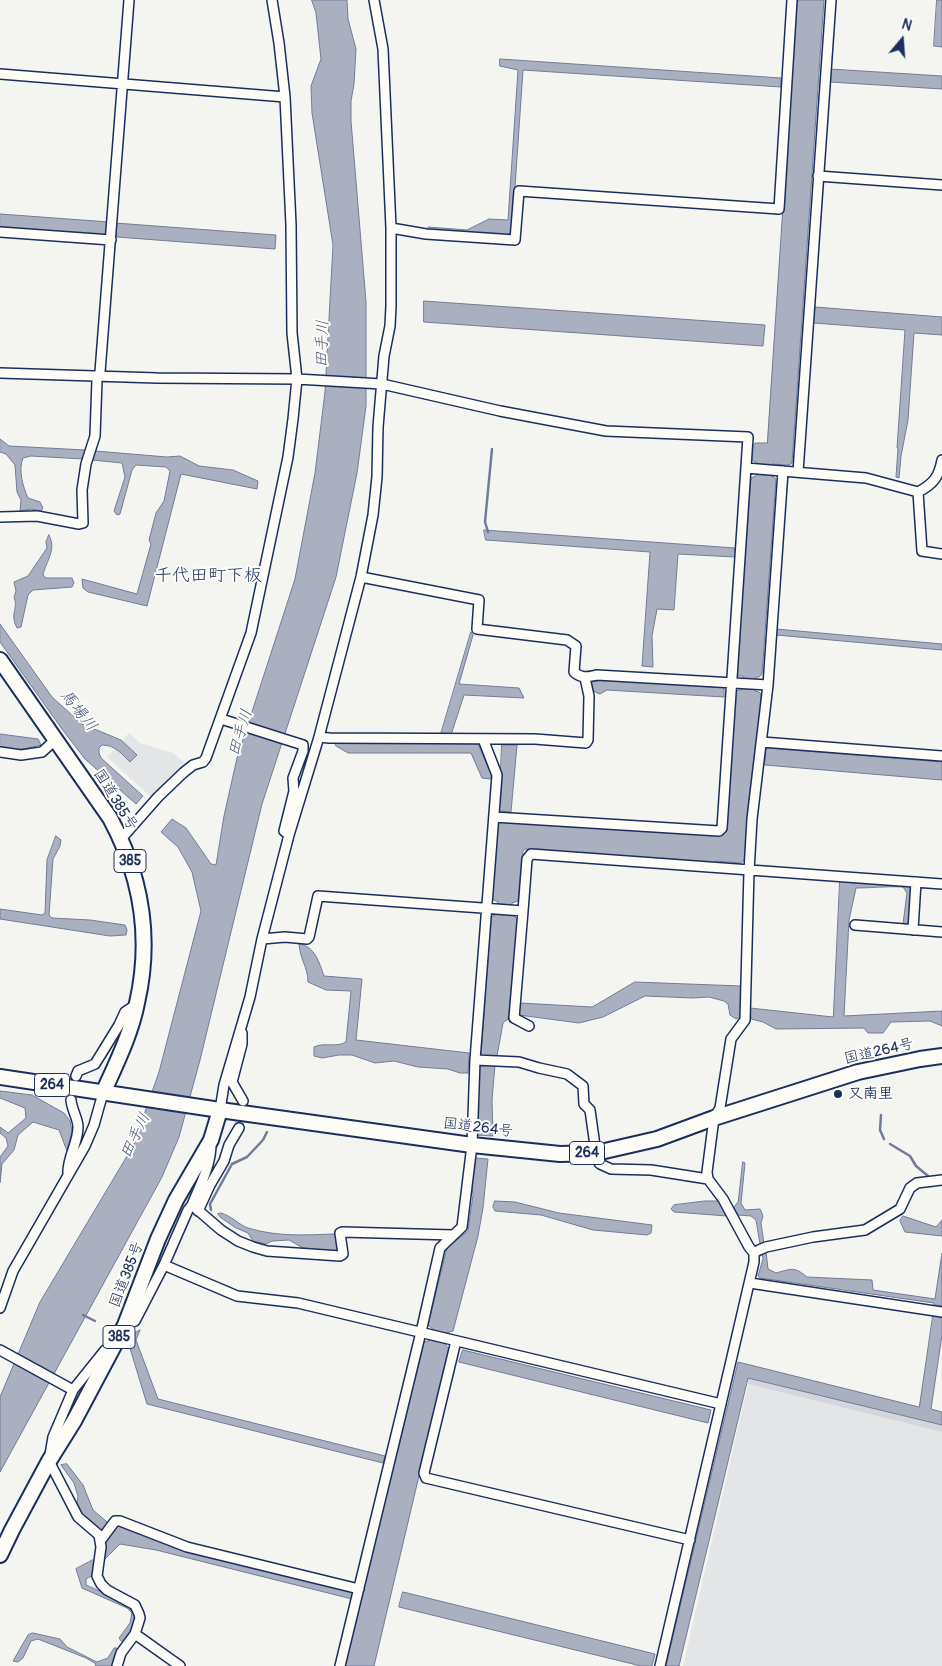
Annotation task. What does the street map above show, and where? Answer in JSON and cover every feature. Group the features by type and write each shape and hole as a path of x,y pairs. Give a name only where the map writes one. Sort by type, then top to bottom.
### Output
{"highway":[{"name":"国道385号","path":"0,660 110,818 121,838 133,868 139,891 144,931 143,972 137,1004 120,1056 103,1093"},
{"name":"国道264号","path":"0,1077 472,1145 560,1154 596,1153 657,1139 714,1118 858,1072 942,1056"},
{"name":"国道385号","path":"0,1555 49,1461 74,1421 125,1325 158,1239 173,1206 211,1140 214,1109"}],"street":[{"path":"0,517 37,516 79,524 84,523 82,490 86,464 95,436 97,380 111,240 129,0"},
{"path":"121,838 152,803 183,773 193,765 204,762 224,720 252,633 288,456 299,379 292,333 291,225 284,97 280,43 272,0"},
{"path":"214,1109 224,1085 242,1027 289,835 319,736 361,577 373,516 378,477 378,384 390,326 391,228 382,49 374,0"},
{"path":"391,228 426,234 515,240 519,191 779,209 792,0"},
{"path":"798,472 831,0"},
{"path":"0,74 284,97"},
{"path":"818,176 942,185"},
{"path":"0,232 111,240"},
{"path":"0,373 98,377 299,379 378,384 500,411 606,431 748,437 751,469 736,684 722,828 719,831 494,817"},
{"path":"918,492 936,478 942,460"},
{"path":"751,469 866,478 918,492"},
{"path":"660,1666 754,1262 754,1253 722,1198 708,1179 707,1172 714,1118 720,1108 732,1039 745,1020 752,819 762,742 763,685 783,471"},
{"path":"918,492 922,551 942,554"},
{"path":"361,577 479,600 477,629 567,640 576,646 574,672 585,678 597,675 763,685"},
{"path":"319,736 329,738 535,739 586,743 588,740 589,696 585,678"},
{"path":"224,720 303,746 293,778 294,791 284,831 289,835"},
{"path":"340,1666 440,1248 462,1226 472,1145 477,1060 491,909 497,776 483,739"},
{"path":"0,752 21,755 42,752 55,740"},
{"path":"762,742 942,756"},
{"path":"529,1026 514,1018 519,911 527,859 531,854 942,884"},
{"path":"913,930 916,882"},
{"path":"262,939 285,937 307,940 310,937 318,896 519,911"},
{"path":"855,925 942,932"},
{"path":"76,1076 78,1071 95,1064 125,1012 137,1004"},
{"path":"242,1027 242,1044 232,1082 243,1101"},
{"path":"477,1060 519,1062 567,1074 583,1086 584,1104 590,1110 597,1160 600,1164 611,1169 651,1170 708,1179"},
{"path":"0,1308 13,1271 77,1162 94,1125 103,1093"},
{"path":"68,1176 67,1167 76,1144 78,1128 78,1119 72,1111 71,1100"},
{"path":"125,1325 135,1321 164,1265 188,1210 195,1208 210,1185 224,1162 229,1145 239,1128"},
{"path":"195,1208 211,1153 211,1140"},
{"path":"754,1253 766,1247 813,1237 865,1230 900,1209 910,1188 917,1183 942,1180"},
{"path":"195,1208 221,1230 238,1241 266,1251 340,1256 343,1254 340,1233 342,1232 453,1235"},
{"path":"164,1265 237,1296 298,1303 319,1310 432,1334 721,1404"},
{"path":"750,1283 942,1312"},
{"path":"456,1341 424,1473 426,1478 690,1540"},
{"path":"101,1540 99,1535 78,1517 49,1461 53,1437 70,1388 105,1350 114,1345"},
{"path":"0,1350 70,1388"},
{"path":"117,1666 121,1653 135,1634 140,1618 134,1605 107,1590 97,1576 101,1540 115,1521 120,1521 187,1546 359,1589"},
{"path":"135,1634 180,1666"}],"shaded area":[{"path":"129,733 140,743 173,753 185,763 152,798 107,757"},
{"path":"748,1377 942,1425 942,1432 748,1384"},
{"path":"748,1384 942,1432 942,1666 683,1666"}],"water":[{"path":"312,0 347,0 348,19 356,49 351,121 366,302 366,406 357,473 336,577 262,804 200,1060 179,1137 162,1177 0,1472 0,1397 40,1302 133,1146 159,1072 201,911 192,872 178,847 161,832 172,819 186,828 211,864 216,865 224,816 237,758 295,579 315,473 325,392 333,245 312,113 311,86 321,59 316,13"},
{"path":"797,0 824,0 792,463 789,465 772,464 771,476 776,479 762,674 756,677 755,691 761,694 760,715 747,817 745,859 741,863 716,861 715,864 525,849 523,851 518,901 512,903 511,915 517,919 517,930 508,1019 503,1023 497,1056 493,1059 495,1065 492,1100 493,1136 477,1135 477,1085 483,1058 481,1056 490,927 491,917 497,914 498,902 492,899 492,889 497,825 500,821 723,835 725,833 735,693 738,690 742,690 743,676 738,676 736,673 751,478 756,476 757,463 752,460 753,446 755,443 767,443"},
{"path":"937,0 942,0 942,47 934,46"},
{"path":"500,59 781,78 781,87 523,70 512,231 507,235 428,230 428,227 467,230 489,219 508,220 518,70 500,66"},
{"path":"830,69 942,76 942,89 830,82"},
{"path":"0,214 109,222 106,236 0,228"},
{"path":"115,223 276,235 275,249 117,237"},
{"path":"424,301 765,325 763,346 424,322"},
{"path":"815,307 942,317 942,335 914,333 908,420 899,478 896,477 897,448 905,330 814,323"},
{"path":"0,439 9,446 85,450 83,459 31,456 23,458 21,473 26,494 28,498 40,502 43,508 41,511 31,509 20,511 21,500 17,492 15,465 6,454 0,452"},
{"path":"95,451 167,457 180,456 199,466 233,470 258,481 257,489 181,474 147,606 88,592 83,588 82,579 137,594 151,544 149,540 156,513 164,501 170,471 166,467 136,465 132,470 120,514 117,515 114,511 125,477 122,463 92,460"},
{"path":"484,530 735,548 735,557 678,554 674,610 657,609 652,636 653,667 642,666 650,552 486,540"},
{"path":"49,535 52,546 43,575 46,578 72,578 74,583 72,587 33,590 28,595 21,627 17,628 14,619 14,597 16,591 14,582 28,576 47,548 46,542"},
{"path":"0,624 52,697 82,724 121,740 137,755 130,762 118,751 107,745 102,745 99,748 101,758 143,796 136,804 85,759 62,729 0,642"},
{"path":"776,629 942,644 942,650 776,635"},
{"path":"471,632 473,635 459,684 519,688 524,698 464,695 451,735 441,734"},
{"path":"601,680 724,687 724,697 607,690 600,694 593,691 591,683"},
{"path":"0,734 38,739 41,745 19,750 0,747"},
{"path":"335,742 478,744 492,776 491,779 482,778 471,753 348,753 336,746"},
{"path":"502,745 517,745 511,812 499,811"},
{"path":"767,748 942,762 942,780 765,765"},
{"path":"56,836 61,840 53,859 49,915 52,918 90,920 125,925 126,935 110,936 0,919 0,909 42,915 45,913 47,860"},
{"path":"840,881 908,884 911,889 909,923 906,925 903,924 907,893 903,887 856,888 849,920 844,1016 942,1011 942,1026 930,1021 891,1022 883,1033 868,1033 864,1028 776,1029 763,1022 751,1019 750,1008 833,1017"},
{"path":"299,944 313,951 324,976 362,979 356,1040 469,1053 468,1073 460,1073 448,1069 418,1067 394,1061 375,1063 352,1055 322,1058 314,1056 314,1047 338,1045 346,1042 351,991 326,990 308,982"},
{"path":"635,982 741,986 741,1017 736,1019 730,1015 728,1004 724,1001 709,997 645,996 603,1017 579,1023 519,1015 520,1003 592,1007"},
{"path":"0,1091 32,1095 64,1113 70,1121 72,1131 67,1151 59,1130 33,1122 18,1135 14,1150 2,1164 0,1183 0,1157 8,1146 6,1138 0,1133 0,1127 8,1133 26,1118 25,1108 0,1098"},
{"path":"476,1158 488,1159 478,1236 453,1331 446,1333 444,1343 449,1349 374,1666 345,1666 424,1342 431,1340 434,1330 428,1325 447,1248 468,1231"},
{"path":"743,1162 745,1163 741,1203 745,1210 760,1209 763,1216 761,1223 764,1244 760,1244 756,1220 751,1216 738,1215 734,1207 738,1202"},
{"path":"495,1201 515,1202 559,1213 652,1225 651,1233 647,1235 593,1230 541,1215 495,1211 493,1207"},
{"path":"719,1201 727,1216 674,1212 671,1209 674,1205"},
{"path":"221,1213 245,1227 259,1231 291,1235 334,1234 337,1237 338,1247 335,1251 303,1248 289,1240 272,1241 266,1244 253,1241 248,1233 236,1228 220,1217 218,1214"},
{"path":"903,1216 936,1227 942,1220 942,1236 905,1232 900,1221"},
{"path":"762,1251 766,1251 768,1269 776,1273 792,1269 799,1271 807,1277 872,1280 873,1290 935,1299 942,1253 942,1306 934,1305 934,1303 760,1278 758,1276 763,1259"},
{"path":"933,1316 942,1317 942,1335 931,1409 942,1412 942,1425 748,1378 679,1666 666,1666 738,1362 919,1407"},
{"path":"140,1330 136,1340 158,1399 385,1456 383,1463 147,1404 129,1345 132,1335"},
{"path":"463,1350 711,1410 708,1423 459,1362"},
{"path":"67,1464 83,1485 93,1510 107,1522 105,1528 100,1530 83,1516 77,1504 78,1496 74,1483 61,1465"},
{"path":"120,1526 354,1591 352,1599 156,1550 120,1544 104,1560 102,1558 106,1542 116,1527"},
{"path":"93,1560 95,1563 93,1575 86,1579 86,1585 123,1603 135,1616 133,1627 124,1642 119,1638 130,1623 132,1613 127,1608 82,1588 76,1569"},
{"path":"403,1592 655,1654 652,1666 641,1666 399,1607"},
{"path":"33,1633 60,1639 67,1647 97,1662 108,1658 114,1648 117,1648 118,1652 112,1666 95,1666 96,1664 86,1658 38,1639 31,1641 23,1658 18,1662 13,1661 28,1635"}],"waterway":[{"path":"488,532 485,522 492,449"},
{"path":"881,1115 880,1130 884,1139"},
{"path":"211,1210 210,1204 232,1164 247,1157 263,1140 267,1132"},
{"path":"890,1144 910,1156 916,1166 928,1176"},
{"path":"83,1315 95,1321"}],"tunnel":[{"path":"239,1128 243,1101"}],"place":[{"name":"又南里","path":"838,1094"}],"district":[{"name":"千代田町下板","path":"208,576"}],"water label":[{"name":"田手川","path":"323,344"},
{"name":"馬場川","path":"78,711"},
{"name":"田手川","path":"241,733"},
{"name":"田手川","path":"136,1136"}]}
